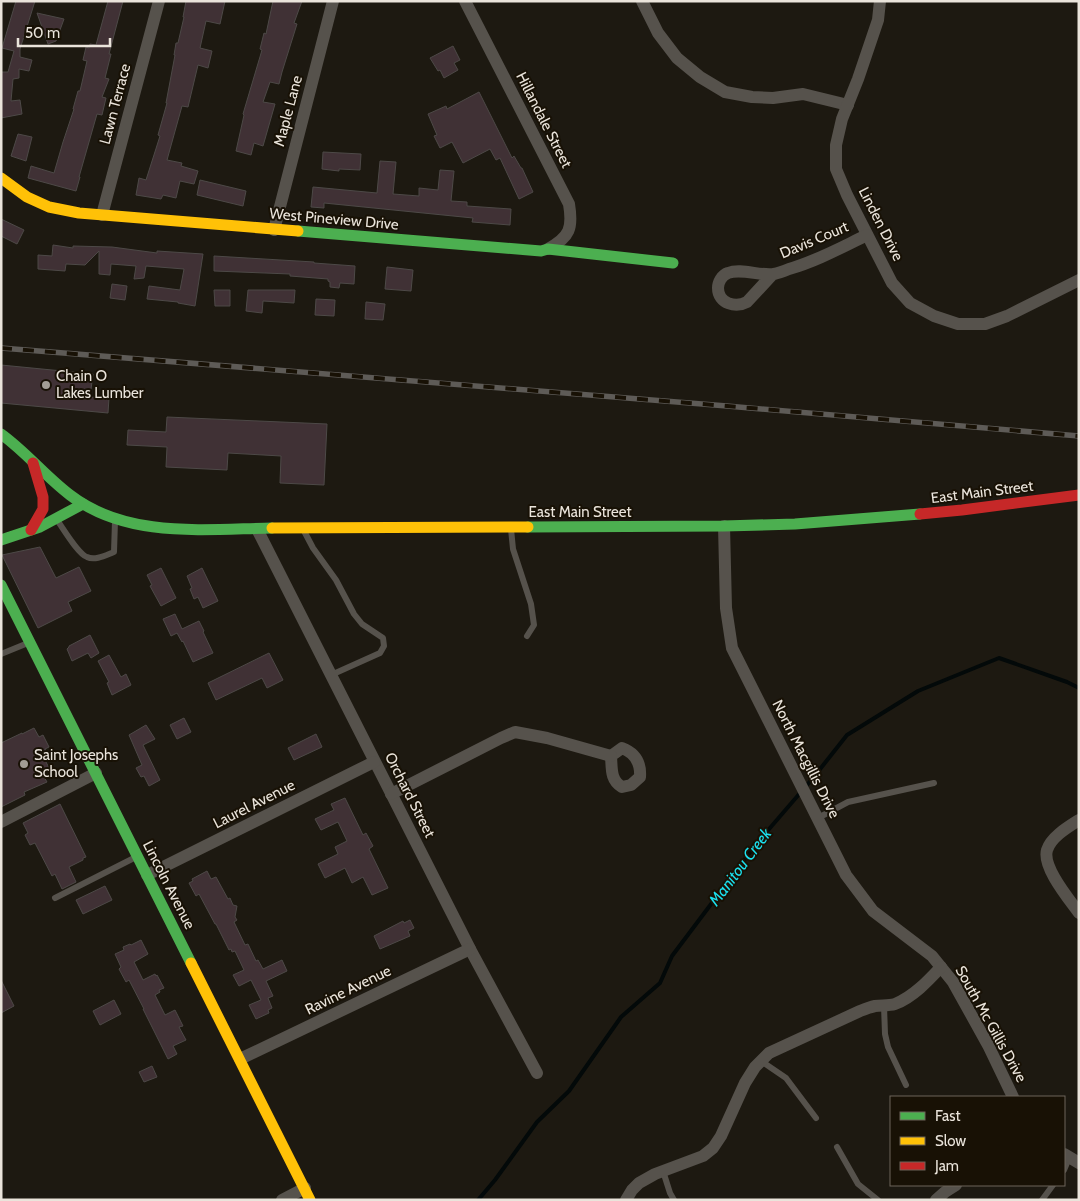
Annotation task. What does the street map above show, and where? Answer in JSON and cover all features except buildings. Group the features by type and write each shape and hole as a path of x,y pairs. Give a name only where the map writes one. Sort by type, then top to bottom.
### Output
{"street":[{"name":"Lawn Terrace","path":"102,215 159,1"},
{"name":"Maple Lane","path":"274,230 333,1"},
{"name":"Hillandale Street","path":"465,1 569,204 572,220 568,232 558,243 548,249"},
{"path":"642,1 658,33 677,58 700,77 725,92 752,97 773,98 802,94 848,105"},
{"name":"Linden Drive","path":"880,1 878,20 842,120 836,145 836,168 847,195 892,283 910,303 934,316 958,324 985,324 1008,316 1079,280"},
{"name":"West Pineview Drive","path":"1,178 28,197 49,207 79,213 541,251 548,249 674,263"},
{"name":"Davis Court","path":"774,274 809,263 868,235"},
{"name":"East Main Street","path":"1,434 16,444 58,485 84,504 115,519 169,528 257,529 794,524 962,510 1079,495"},
{"path":"31,530 43,509 43,497 32,460"},
{"path":"1,540 40,527 84,504"},
{"name":"North Macgillis Drive","path":"724,526 726,608 732,648 846,875 873,911 932,956 941,967"},
{"name":"Orchard Street","path":"257,529 374,762 536,1073"},
{"name":"Lincoln Avenue","path":"1,585 308,1194"},
{"path":"391,794 516,732 547,738 611,756"},
{"name":"Laurel Avenue","path":"147,875 374,762"},
{"path":"1,822 96,773"},
{"path":"1079,820 1058,835 1047,851 1047,861 1051,871 1079,913"},
{"name":"Ravine Avenue","path":"240,1060 470,949"},
{"path":"626,1200 638,1183 703,1156 713,1148 721,1136 745,1083 755,1067 769,1053 860,1011 875,1006 896,1003 922,986 941,967"},
{"name":"South Mc Gillis Drive","path":"941,967 953,982 988,1045 1013,1096"},
{"path":"937,1199 954,1186"},
{"path":"282,1200 308,1194"}],"lane":[{"path":"56,519 81,554 88,558 98,558 114,552 115,519"},
{"path":"511,527 513,549 531,604 534,625 527,636"},
{"path":"303,528 313,548 336,580 354,614 362,624 383,638 384,646 380,653 331,675"},
{"path":"1,654 30,642"},
{"path":"818,818 848,802 934,783"},
{"path":"55,898 138,856"},
{"path":"884,1006 885,1034 888,1047 906,1085"},
{"path":"761,1061 786,1078 816,1118"},
{"path":"837,1147 858,1184 878,1200"},
{"path":"663,1171 674,1200"},
{"path":"1042,1200 1052,1186"}],"waterway":[{"name":"Manitou Creek","path":"478,1200 537,1122 569,1091 621,1017 660,983 672,956 757,843 847,735 918,691 999,658 1079,688"}],"railway":[{"path":"1,348 1079,436"}],"traffic: fast":[{"path":"298,231 541,251 548,249 673,263"},
{"path":"1,434 70,495 92,509 116,519 141,525 194,530 272,528"},
{"path":"1,540 40,527 83,504"},
{"path":"528,527 795,524 920,514"},
{"path":"1,585 191,963"}],"traffic: slow":[{"path":"1,178 27,197 49,207 79,213 298,231"},
{"path":"272,528 528,527"},
{"path":"191,963 310,1200"}],"traffic: jam":[{"path":"31,530 43,509 43,497 33,463"},
{"path":"920,514 1079,495"}],"place":[{"name":"Chain O Lakes Lumber","path":"46,385"},
{"name":"Saint Josephs School","path":"24,764"}]}
